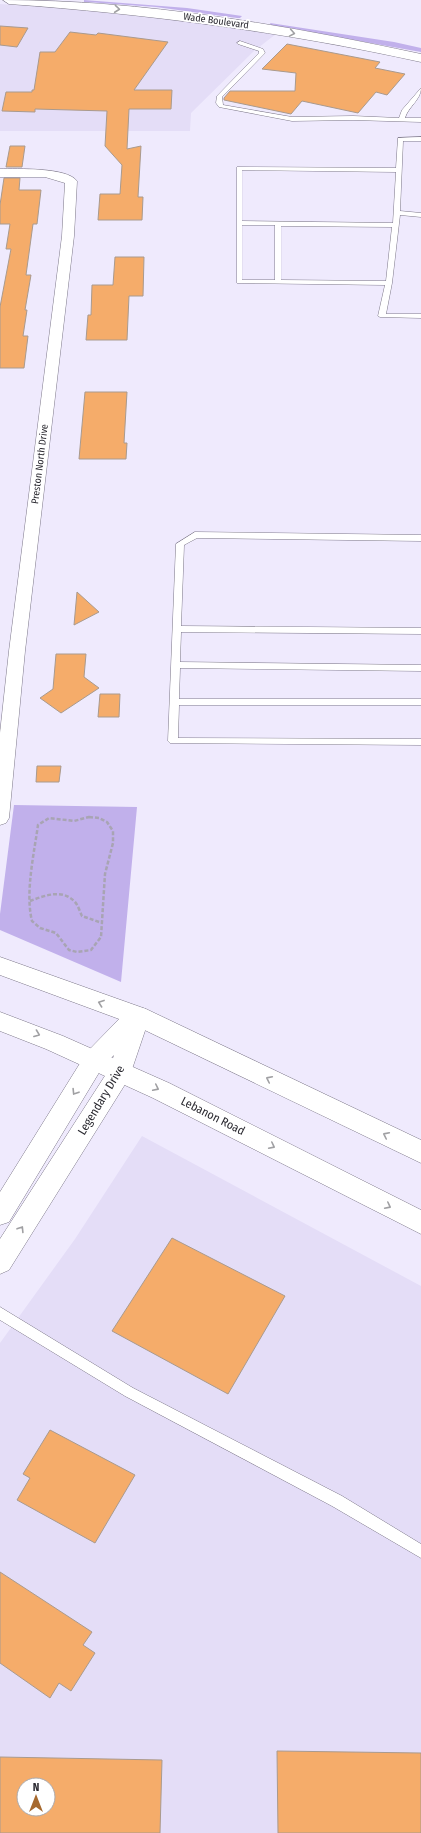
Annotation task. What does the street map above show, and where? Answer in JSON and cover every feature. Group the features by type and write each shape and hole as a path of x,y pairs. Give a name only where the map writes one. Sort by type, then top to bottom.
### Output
{"street":[{"name":"Wade Boulevard","path":"9,0 67,1 169,14 253,26 421,58"},
{"name":"Wade Boulevard","path":"142,0 181,4"},
{"path":"253,26 265,15"},
{"path":"304,22 363,33"},
{"name":"Preston North Drive","path":"0,173 47,174 64,178 71,181 71,190 68,236 17,651 0,818"},
{"path":"0,966 138,1016 421,1152"},
{"name":"Legendary Drive","path":"0,1214 95,1059 138,1016"},
{"name":"Legendary Drive","path":"0,1262 121,1071 138,1016"},
{"name":"Lebanon Road","path":"0,1021 52,1040 199,1108 421,1223"}],"lane":[{"path":"240,43 263,51 219,97 219,103 221,106 292,119 353,118 421,120"},
{"path":"402,120 404,111 421,90"},
{"path":"421,139 400,139 396,224 389,283 382,316 421,316"},
{"path":"389,283 239,282 239,168 398,170"},
{"path":"397,213 421,215"},
{"path":"239,223 396,224"},
{"path":"278,223 278,282"},
{"path":"421,538 195,535 180,544 173,741 421,742"},
{"path":"177,629 421,631"},
{"path":"176,665 421,668"},
{"path":"175,702 421,702"},
{"path":"0,1313 129,1392 337,1501 421,1551"}],"path":[{"path":"49,818 74,821 99,818 107,822 113,831 113,843 105,874 102,923 101,937 91,950 77,952 69,950 56,934 41,930 31,920 30,901 38,826 49,818"},
{"path":"30,901 49,894 64,895 75,902 82,916 102,923"}],"shaded area":[{"path":"84,0 187,8 242,16 237,18 156,7 84,2"},
{"path":"0,4 142,15 276,34 254,51 191,113 190,131 0,131"},
{"path":"270,23 394,42 421,48 421,52 286,28 271,25"},
{"path":"14,805 137,807 121,982 0,930 0,914"},
{"path":"142,1136 421,1286 421,1833 0,1833 0,1343 75,1239"}],"building":[{"path":"0,26 28,28 17,47 0,45"},
{"path":"70,32 96,35 98,33 168,42 134,90 172,90 171,109 129,109 127,149 141,146 138,197 143,197 142,220 98,220 100,194 120,194 122,165 105,146 107,111 35,109 35,112 2,111 6,92 32,92 32,90 34,90 40,52 55,52"},
{"path":"287,44 380,62 375,68 405,74 387,95 376,92 358,113 302,101 291,114 224,100 230,91 295,91 296,73 262,69"},
{"path":"10,146 25,146 22,167 6,167"},
{"path":"4,178 20,178 19,190 41,190 37,224 33,224 26,275 31,275 25,310 27,310 23,336 28,336 24,368 0,368 0,307 11,249 6,249 10,224 0,224 0,205"},
{"path":"115,257 144,257 143,296 129,296 127,340 86,340 88,315 91,315 92,285 113,285"},
{"path":"85,392 127,392 124,443 127,443 126,459 79,459"},
{"path":"77,592 99,612 74,625"},
{"path":"56,654 86,654 84,677 99,688 61,713 40,698 53,689"},
{"path":"100,694 120,694 119,717 98,717"},
{"path":"37,766 61,766 59,782 36,782"},
{"path":"172,1238 285,1296 228,1394 112,1331"},
{"path":"50,1430 135,1475 95,1543 17,1500 30,1478 23,1474"},
{"path":"0,1572 92,1632 83,1645 95,1653 71,1691 59,1683 50,1698 0,1663"},
{"path":"277,1751 421,1753 421,1833 278,1833"},
{"path":"0,1757 162,1760 160,1833 0,1833"}]}
